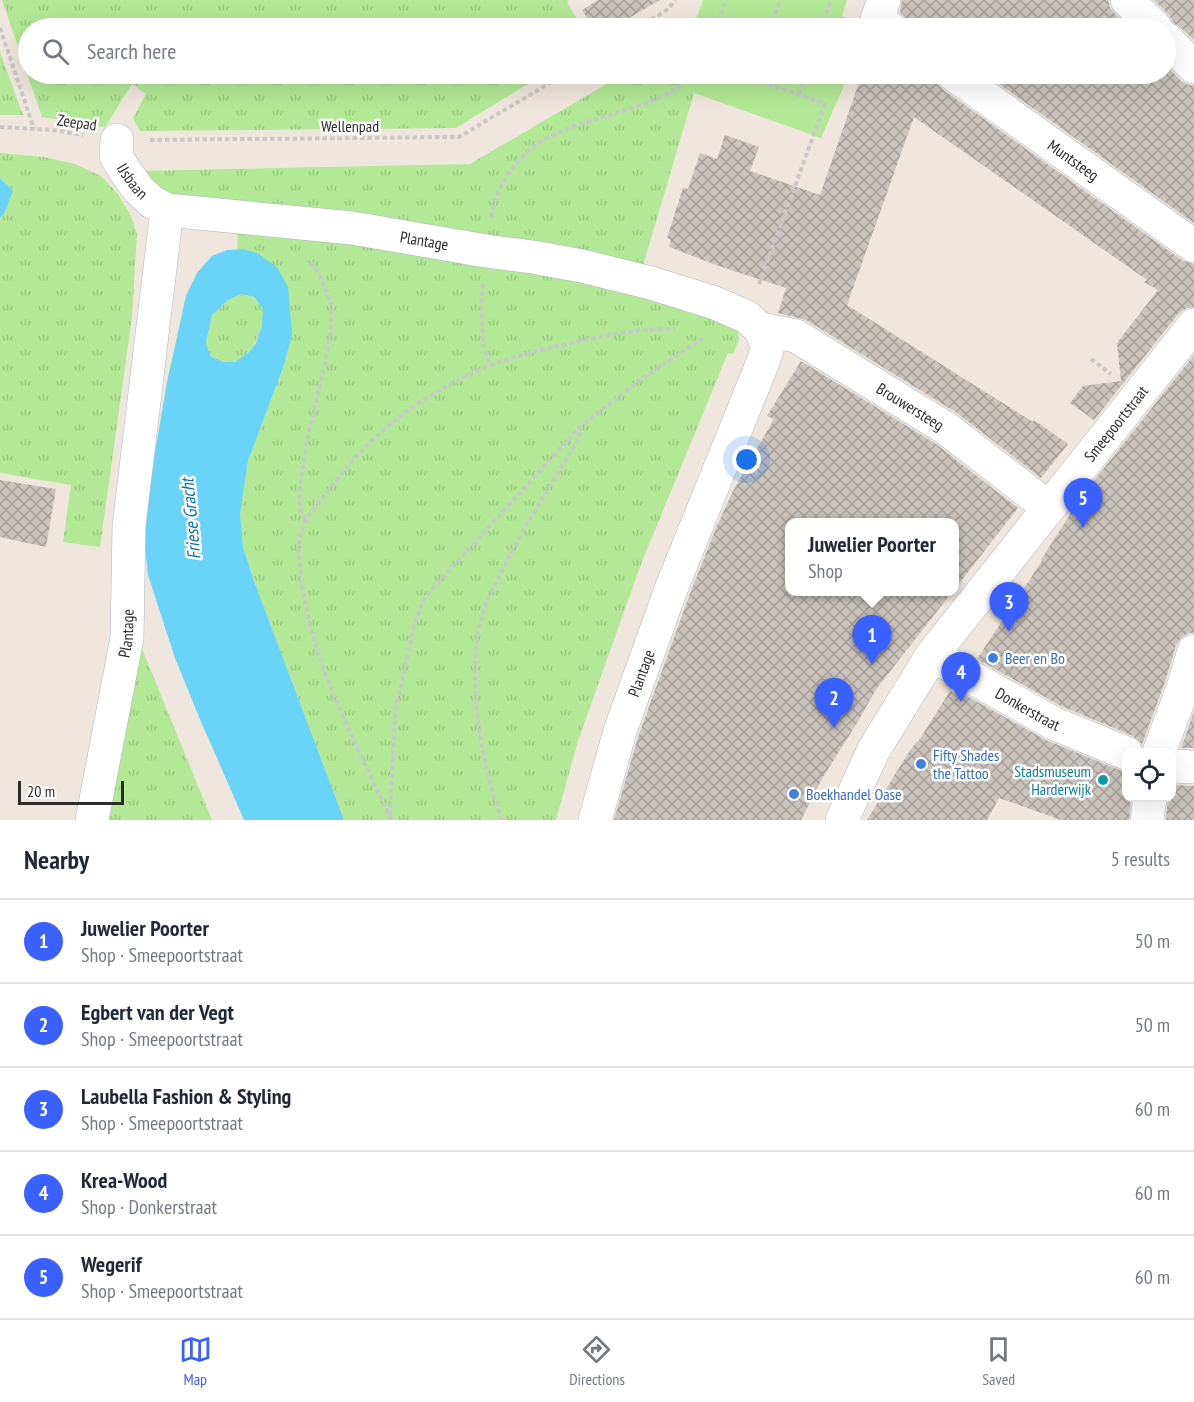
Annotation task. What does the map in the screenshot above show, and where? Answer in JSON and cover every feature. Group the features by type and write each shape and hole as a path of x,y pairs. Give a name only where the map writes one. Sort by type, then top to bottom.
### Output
{"street":[{"path":"1127,0 1146,18"},
{"path":"1176,49 1194,67"},
{"name":"Muntsteeg","path":"967,84 1194,246"},
{"name":"IJsbaan","path":"117,140 116,156 125,171 138,189 152,202 167,210"},
{"name":"Plantage","path":"92,820 126,638 129,526 167,210 352,228 533,257 605,272 651,283 715,303 754,323 764,337 767,350 763,362 671,589 620,731 595,820"},
{"name":"Brouwersteeg","path":"754,323 796,336 947,429 1048,507"},
{"name":"Smeepoortstraat","path":"842,820 873,751 932,655 1194,325"},
{"path":"1161,748 1194,651"},
{"name":"Donkerstraat","path":"932,655 1053,723 1122,751"},
{"path":"1176,766 1194,767"},
{"path":"1147,820 1149,802"}],"path":[{"path":"654,18 668,9 675,0"},
{"path":"719,18 727,0"},
{"path":"774,18 780,0"},
{"path":"825,18 831,0"},
{"name":"Zeepad","path":"0,28 18,81"},
{"name":"Zeepad","path":"19,84 34,129"},
{"name":"Wellenpad","path":"117,140 459,137 547,84"},
{"path":"490,365 483,343 481,302 493,208 504,180 520,158 543,140 572,128 644,105 680,84"},
{"path":"754,323 795,186 825,104 773,84"},
{"path":"799,94 802,84"},
{"name":"Zeepad","path":"0,127 52,130 117,140"},
{"path":"283,221 322,280 331,303 330,336 307,440 300,495 300,509 305,520"},
{"path":"391,819 334,694 314,639 304,599 299,547 305,520 348,465 376,436 408,409 447,385 490,365 585,339 659,329 679,329"},
{"path":"391,819 395,713 414,625 426,597 580,427 640,380 712,333 700,331"},
{"path":"502,820 494,798 479,732 474,666 479,626 491,594 514,547 579,439 580,427"}],"green space":[{"path":"2,0 569,0 567,2 576,18 18,18 18,47"},
{"path":"703,0 847,0 842,16 848,18 697,18"},
{"path":"0,52 23,115 0,115"},
{"path":"31,84 132,84 105,127 42,117"},
{"path":"132,84 528,84 456,128 140,131 133,118 146,94"},
{"path":"607,84 689,84 694,93 643,266 171,196 138,171 470,164"},
{"path":"689,84 845,84 821,138 694,93"},
{"path":"0,153 44,157 75,164 101,176 118,194 131,216 137,234 132,317 100,547 63,542 71,485 0,473 0,218 5,212 13,191 0,178"},
{"path":"238,229 569,275 737,325 739,340 733,354 728,353 641,564 578,741 556,820 344,820 243,547 240,513 248,461 284,365 292,335 237,249"},
{"path":"241,294 254,298 262,308 264,316 260,333 251,349 239,360 223,361 210,356 206,342 212,315 228,300"},
{"path":"141,646 212,820 108,820"}],"water":[{"path":"0,178 13,191 5,212 0,218"},
{"name":"Friese Gracht","path":"243,249 257,253 277,267 288,287 292,335 284,365 248,461 240,513 243,547 344,820 244,820 175,658 148,575 145,546 147,500 167,382 186,296 197,273 212,256 227,250","holes":["241,294 254,297 263,309 262,326 256,343 248,353 235,362 224,362 210,356 206,342 212,315 228,300"]}],"building":[{"path":"598,0 660,0 629,18 587,18 582,10"},
{"path":"902,0 1109,0 1109,6 1119,18 906,18 900,12"},
{"path":"1154,0 1194,0 1194,40 1176,24 1176,18 1171,18"},
{"path":"1176,76 1181,81 1194,85 1194,223 999,84 1176,84"},
{"path":"859,84 938,84 1183,261 1194,264 1194,307 1179,313 1094,420 1070,403 1083,386 1121,381 1117,343 1158,290 914,117 847,305 1033,422 1034,420 1068,444 1041,478 957,413 806,320 778,313 786,288 669,247 671,240 667,238 683,188 688,189 700,153 717,159 725,135 759,147 750,171 820,195"},
{"path":"1194,355 1194,633 1182,637 1176,645 1142,744 1133,736 1061,706 977,659 1081,497"},
{"path":"801,361 936,444 1018,508 959,584 959,518 785,518 785,596 949,596 877,688 823,777 801,820 614,820 638,737 689,596 732,493 774,419 767,416"},
{"path":"0,480 56,489 46,547 0,537"},
{"path":"956,690 1046,740 1122,770 1122,802 1131,802 1129,820 1061,820 999,798 987,820 867,820 950,691 954,694"},
{"path":"1194,712 1194,748 1181,748"},
{"path":"1176,785 1194,786 1194,820 1166,820 1168,802 1176,802"}],"place":[{"name":"Wegerif","path":"1083,528"},
{"name":"Laubella Fashion & Styling","path":"1009,632"},
{"name":"Beer en Bo","path":"993,658"},
{"name":"Juwelier Poorter","path":"872,665"},
{"name":"Krea-Wood","path":"961,702"},
{"name":"Egbert van der Vegt","path":"834,728"},
{"name":"Fifty Shades the Tattoo","path":"921,764"},
{"name":"Stadsmuseum Harderwijk","path":"1103,780"},
{"name":"Boekhandel Oase","path":"794,794"}]}
